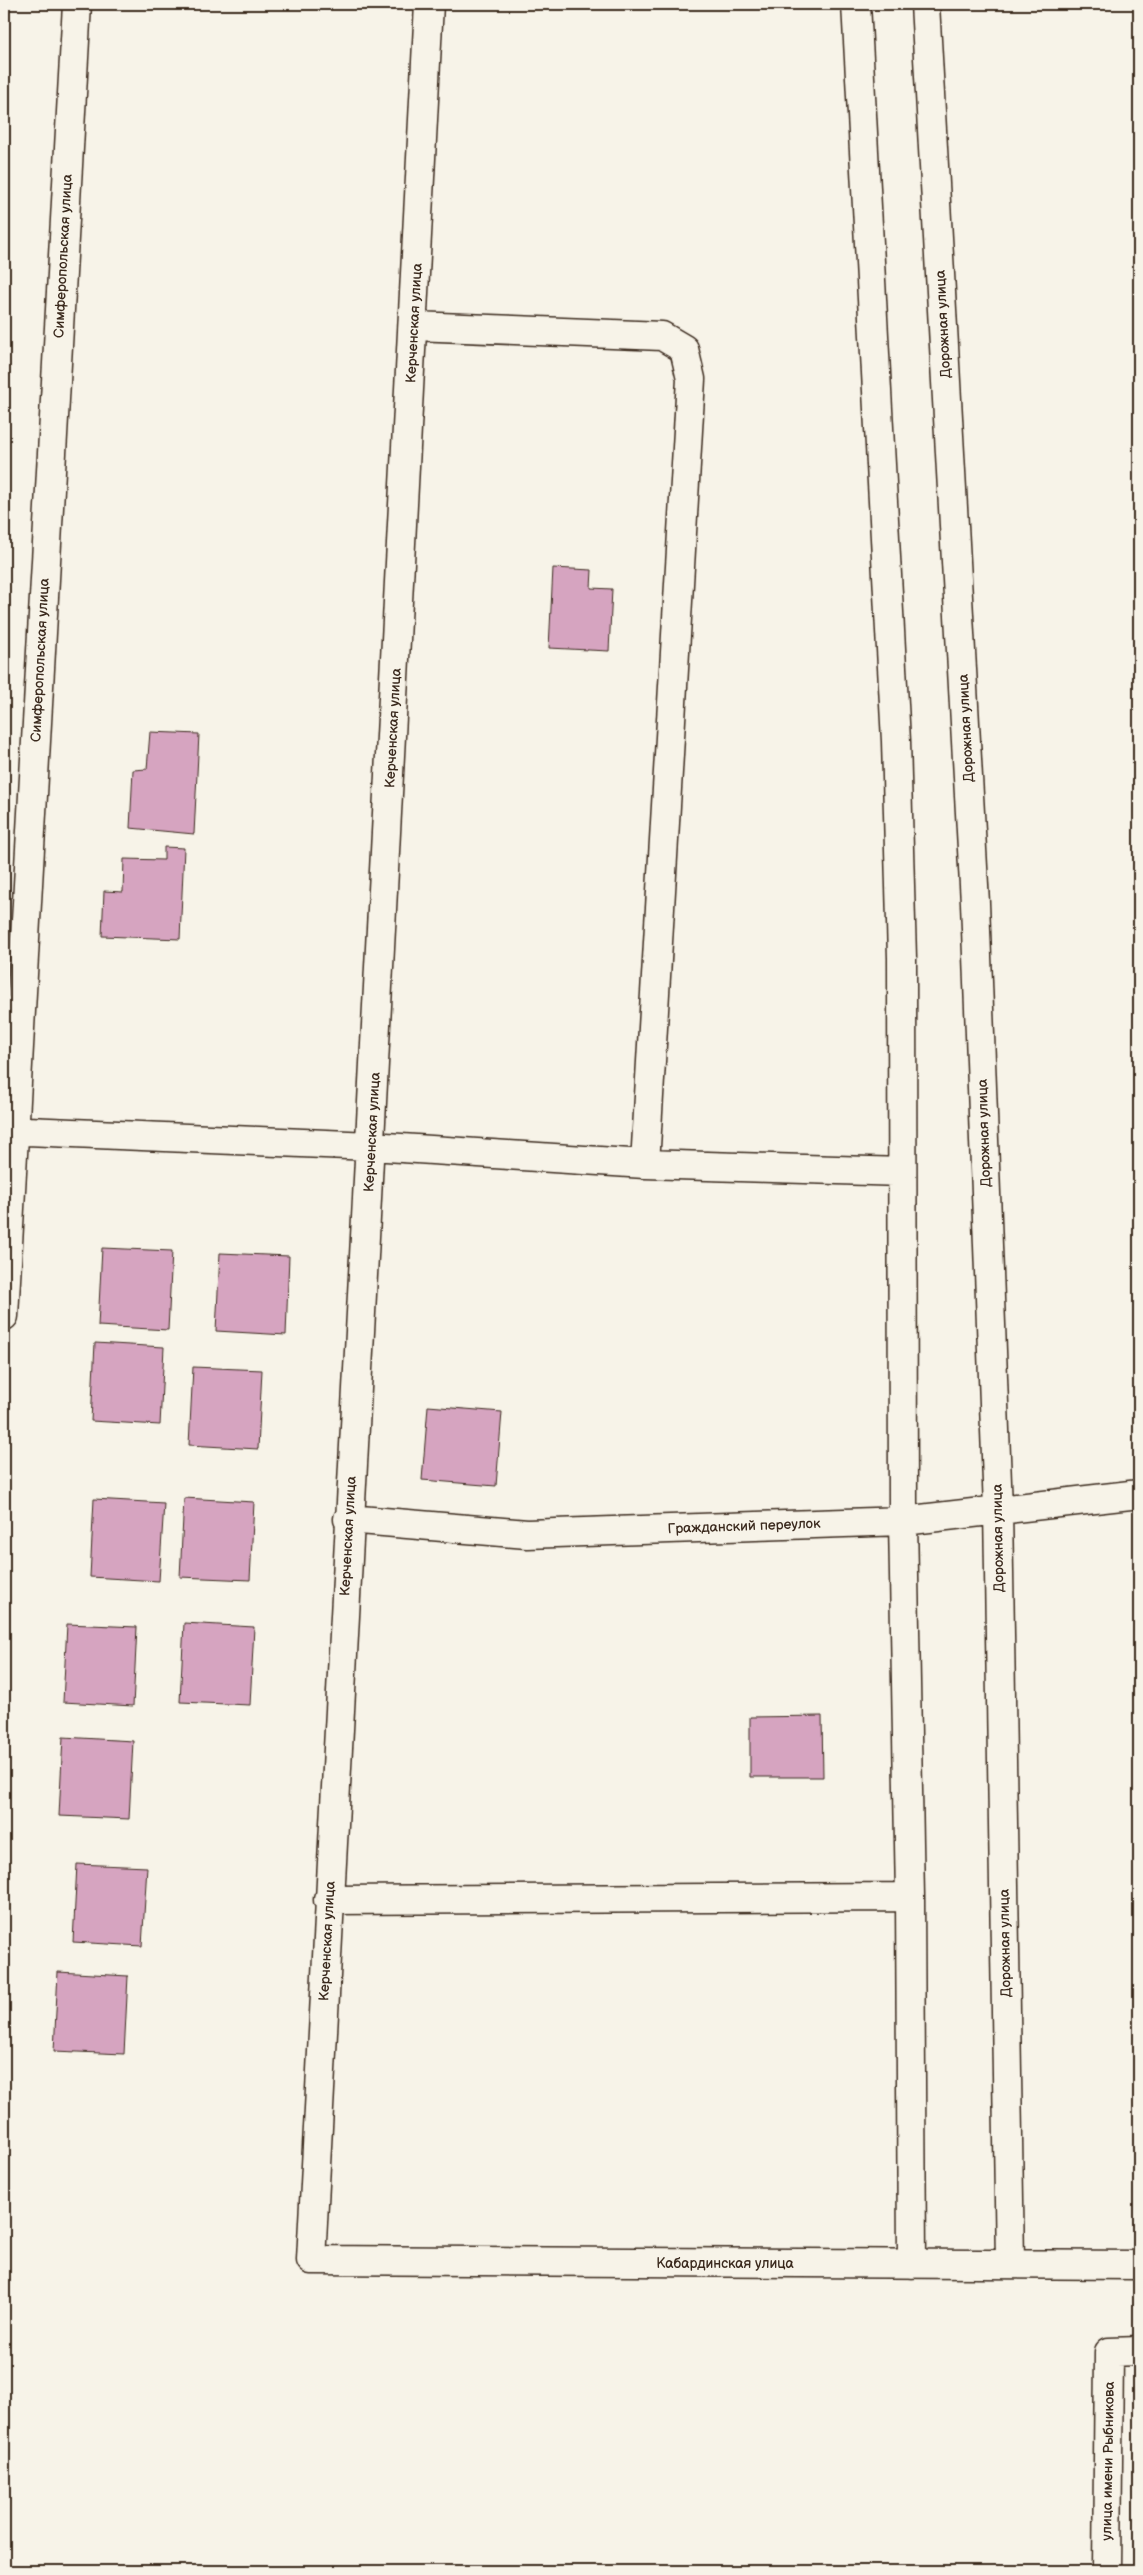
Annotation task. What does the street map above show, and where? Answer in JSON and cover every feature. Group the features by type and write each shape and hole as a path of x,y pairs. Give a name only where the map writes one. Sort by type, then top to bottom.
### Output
{"street":[{"name":"Симферопольская улица","path":"4,1316 9,1130 77,4"},
{"name":"Керченская улица","path":"311,2260 348,1520 371,1146 414,326 429,4"},
{"path":"856,4 896,742 902,958 903,1521 910,1897 912,2264"},
{"name":"Дорожная улица","path":"925,4 975,903 998,1509 1010,2263"},
{"path":"414,326 662,336 684,348 691,378 645,1164"},
{"path":"9,1130 371,1146 645,1164 902,1172"},
{"name":"Гражданский переулок","path":"348,1520 527,1534 903,1521 1139,1494"},
{"path":"328,1900 910,1897"},
{"name":"Кабардинская улица","path":"311,2260 1139,2265"},
{"name":"улица имени Рыбникова","path":"1107,2571 1109,2352 1139,2351"}],"building":[{"path":"553,568 592,570 591,588 612,589 609,651 549,648"},
{"path":"150,732 199,734 194,834 130,828 133,770 147,769"},
{"path":"164,847 184,848 180,939 102,936 104,891 123,892 124,859 164,860"},
{"path":"102,1248 172,1251 168,1330 98,1326"},
{"path":"220,1253 289,1256 286,1335 216,1331"},
{"path":"95,1343 164,1347 160,1425 91,1421"},
{"path":"193,1367 262,1370 258,1449 189,1445"},
{"path":"428,1406 502,1412 496,1486 422,1480"},
{"path":"184,1498 254,1502 250,1580 180,1577"},
{"path":"94,1499 164,1503 159,1581 90,1577"},
{"path":"184,1623 254,1627 250,1705 180,1702"},
{"path":"67,1624 137,1627 133,1706 63,1702"},
{"path":"822,1716 823,1777 750,1777 750,1717"},
{"path":"63,1737 133,1741 129,1819 59,1816"},
{"path":"77,1864 147,1867 142,1946 73,1942"},
{"path":"58,1972 128,1976 124,2054 54,2051"}]}
